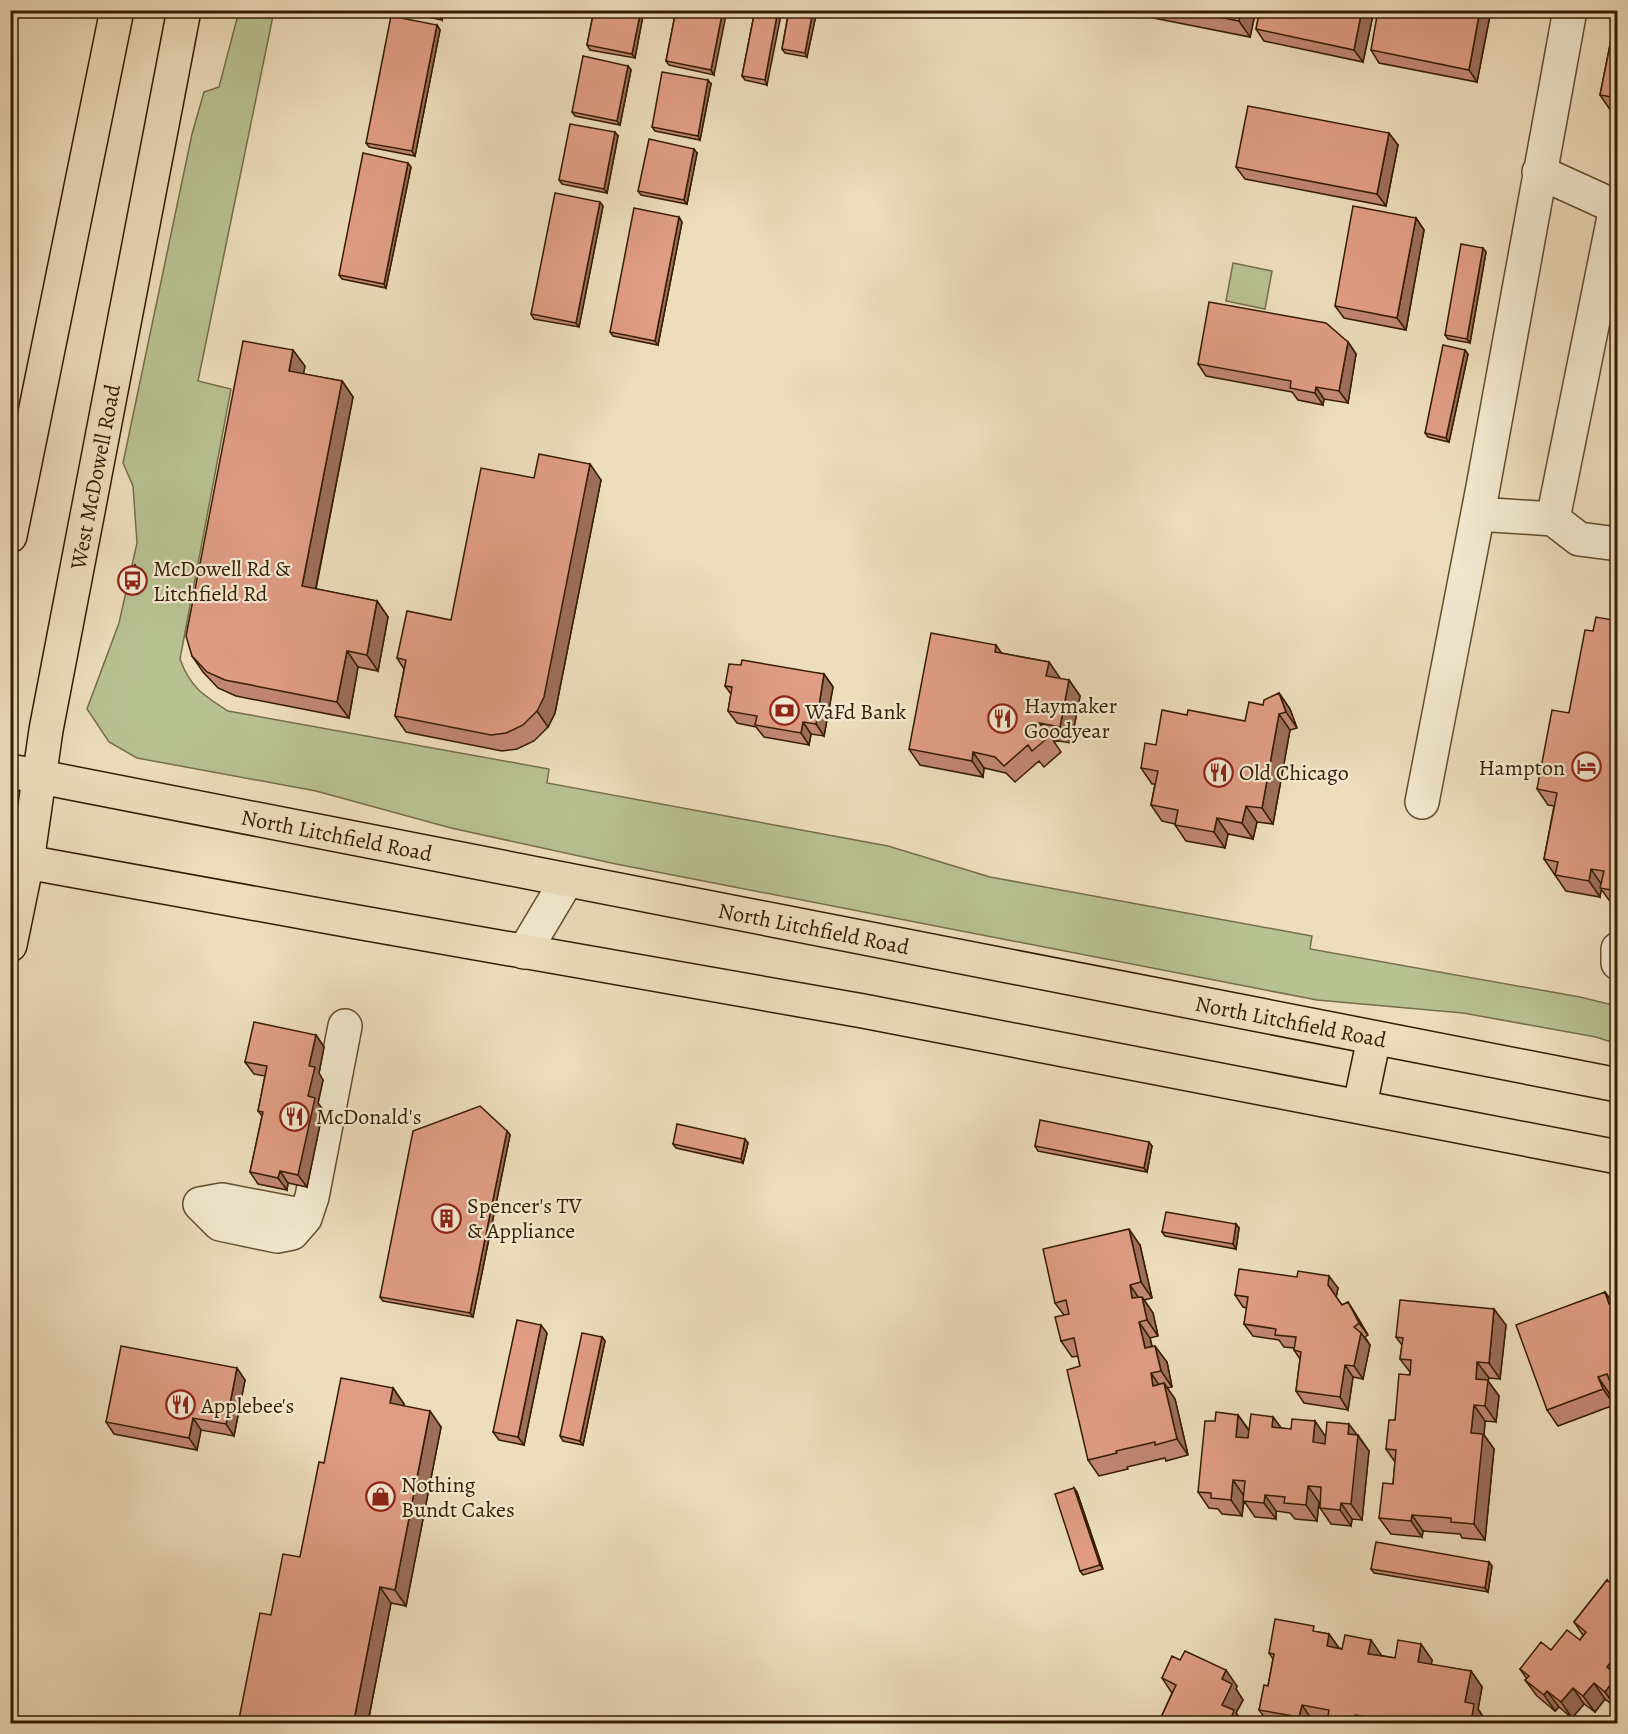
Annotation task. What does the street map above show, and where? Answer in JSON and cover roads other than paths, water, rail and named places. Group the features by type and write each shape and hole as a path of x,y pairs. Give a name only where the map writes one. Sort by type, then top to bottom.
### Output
{"main road":[{"path":"10,536 117,10"},
{"name":"West McDowell Road","path":"10,945 26,774 51,706 184,10"},
{"name":"North Litchfield Road","path":"26,774 1617,1085"},
{"path":"19,860 863,1011 1617,1157"},
{"path":"1360,1106 1374,1038"}],"lane":[{"path":"1422,802 1478,514 1570,10"},
{"path":"1539,172 1617,207 1553,519"},
{"path":"1478,514 1553,519 1579,539 1617,544"},
{"path":"525,952 567,880"},
{"path":"1617,949 1617,963"},
{"path":"200,1204 222,1200 305,1218 312,1197 345,1026"}],"place":[{"name":"McDowell Rd & Litchfield Rd","path":"132,581"},
{"name":"WaFd Bank","path":"784,711"},
{"name":"Haymaker Goodyear","path":"1003,718"},
{"name":"Hampton","path":"1586,767"},
{"name":"Old Chicago","path":"1218,772"},
{"name":"McDonald's","path":"295,1116"},
{"name":"Spencer's TV & Appliance","path":"446,1218"},
{"name":"Applebee's","path":"180,1405"},
{"name":"Nothing Bundt Cakes","path":"380,1497"}]}
